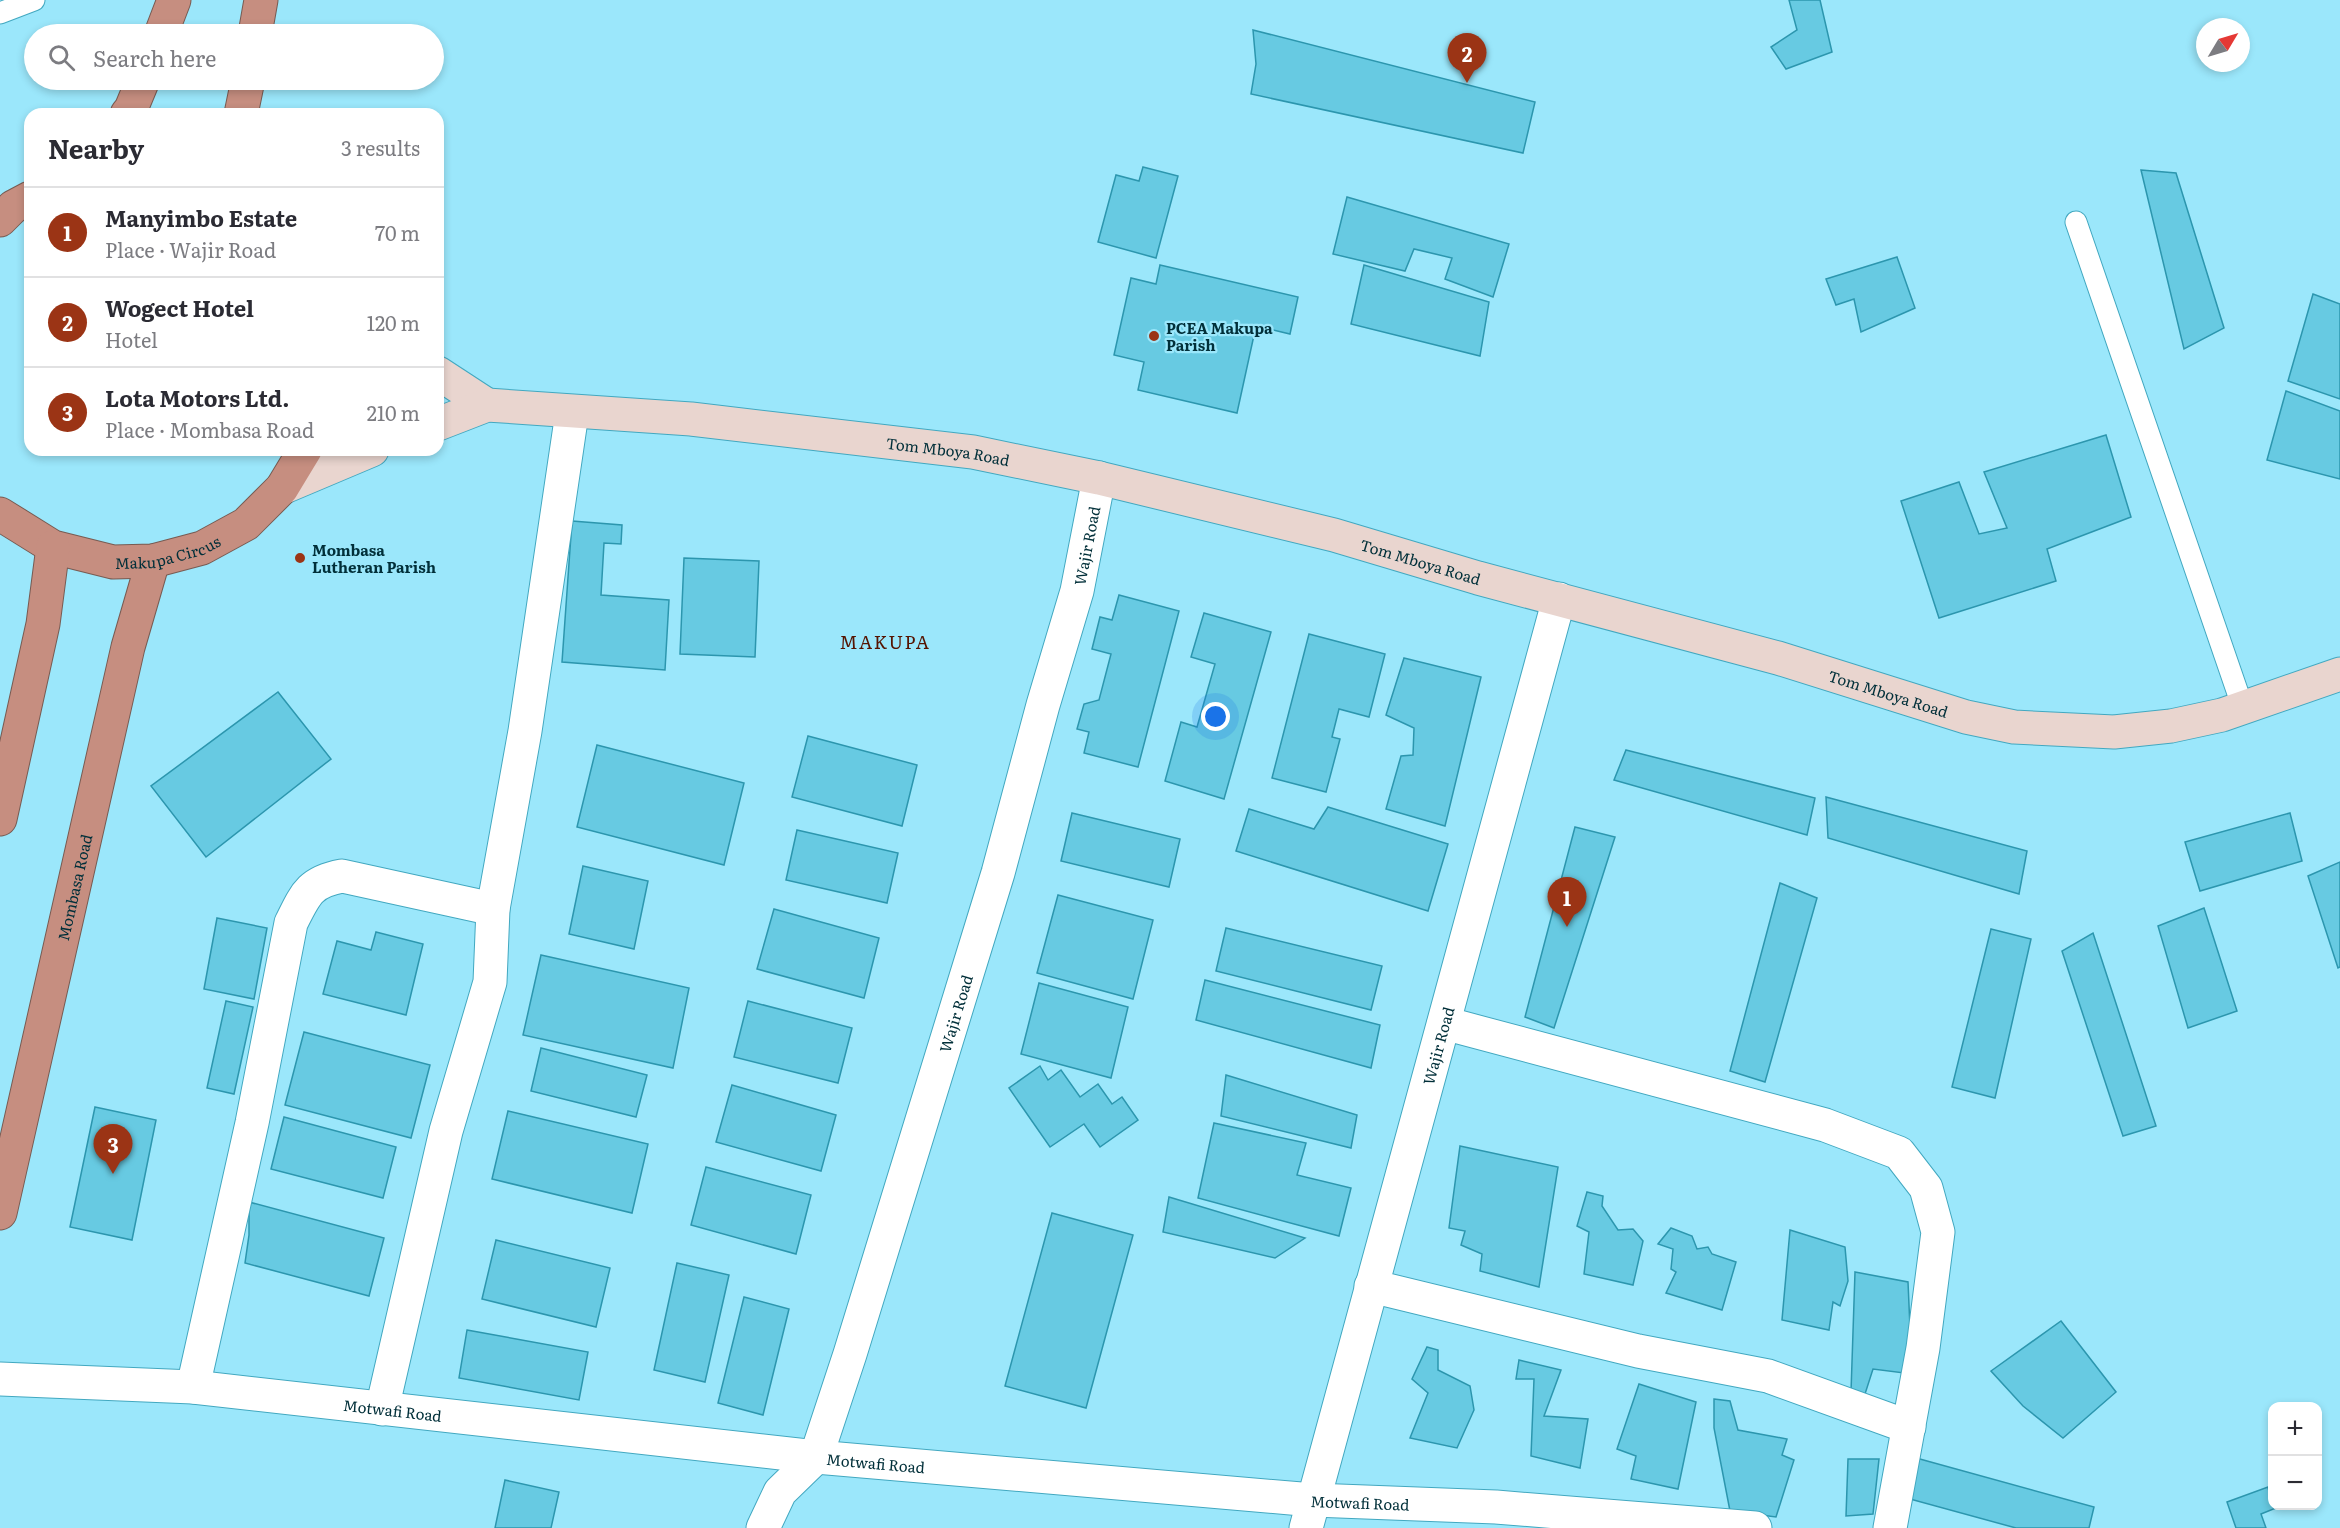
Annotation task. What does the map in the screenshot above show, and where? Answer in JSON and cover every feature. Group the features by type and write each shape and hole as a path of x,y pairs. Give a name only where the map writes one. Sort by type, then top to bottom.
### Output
{"highway":[{"path":"165,24 174,0"},
{"path":"257,24 261,0"},
{"path":"131,108 139,90"},
{"path":"242,108 247,90"},
{"name":"Makupa Circus","path":"1,517 53,548 113,562 153,561 202,548 246,524 282,488 301,456"},
{"path":"0,819 43,624 53,548"},
{"name":"Mombasa Road","path":"0,1213 128,647 153,561"}],"main road":[{"path":"444,377 487,405"},
{"name":"Tom Mboya Road","path":"487,405 691,419 856,437 973,452 1099,478 1334,535 1778,658 1966,717 2014,727 2114,732 2171,726 2243,708 2340,674"},
{"path":"444,422 487,405"},
{"path":"282,488 358,456"}],"street":[{"path":"382,1409 446,1131 490,982 493,909 525,731 572,412"},
{"name":"Wajir Road","path":"763,1528 780,1492 816,1457 939,1071 999,873 1043,705 1077,591 1099,478"},
{"name":"Wajir Road","path":"1310,1514 1559,599"},
{"path":"193,1387 252,1123 291,923 303,899 321,880 342,876 493,909"},
{"path":"1444,1023 1825,1125 1899,1153 1926,1188 1938,1232 1909,1427 1890,1528"},
{"path":"1371,1287 1638,1351 1768,1376 1909,1427"},
{"name":"Motwafi Road","path":"0,1379 193,1387 1310,1514 1496,1507 1755,1528"}],"lane":[{"path":"0,13 34,0"},
{"path":"2076,222 2243,708"}],"building":[{"path":"1789,0 1820,0 1832,52 1786,69 1771,47 1797,30"},
{"path":"1253,30 1535,102 1523,153 1251,94 1256,64"},
{"path":"1143,167 1178,176 1156,258 1098,242 1116,175 1139,181"},
{"path":"2141,170 2176,173 2224,328 2184,349"},
{"path":"1347,197 1509,244 1493,297 1445,279 1452,258 1414,249 1405,271 1333,254"},
{"path":"1897,257 1915,308 1861,332 1854,299 1836,305 1826,279"},
{"path":"1160,265 1298,297 1290,334 1256,326 1237,413 1138,390 1144,362 1114,355 1131,278 1156,284"},
{"path":"1364,265 1489,302 1480,356 1351,324"},
{"path":"2313,294 2340,304 2340,399 2288,381"},
{"path":"2286,391 2340,411 2340,479 2267,460"},
{"path":"2106,435 2131,517 2047,549 2056,581 1939,618 1901,501 1959,482 1979,534 2007,528 1984,472"},
{"path":"572,521 622,525 621,544 604,543 601,595 669,600 665,670 562,662"},
{"path":"684,558 759,561 755,657 680,654"},
{"path":"1119,595 1179,611 1138,767 1084,753 1089,732 1077,729 1084,704 1099,700 1111,654 1092,649 1100,617 1112,620"},
{"path":"1204,613 1271,632 1224,799 1165,781 1181,722 1197,727 1215,664 1191,657"},
{"path":"1309,634 1385,654 1369,717 1339,709 1332,737 1340,739 1326,792 1272,778"},
{"path":"1404,658 1481,677 1445,826 1386,809 1401,756 1413,755 1414,728 1386,715"},
{"path":"278,692 331,759 206,857 151,786"},
{"path":"808,736 917,765 902,826 792,797"},
{"path":"597,745 744,783 724,865 577,827"},
{"path":"1626,750 1815,798 1807,835 1614,780"},
{"path":"1826,797 2027,851 2019,894 1828,838"},
{"path":"1328,807 1448,844 1428,911 1236,851 1249,809 1314,829"},
{"path":"1072,813 1180,839 1169,887 1061,861"},
{"path":"2290,813 2302,861 2200,891 2185,842"},
{"path":"1575,827 1615,837 1554,1028 1525,1017"},
{"path":"797,830 898,853 887,903 786,880"},
{"path":"2340,862 2340,967 2338,968 2308,876"},
{"path":"583,866 648,881 634,949 569,934"},
{"path":"1780,883 1817,898 1765,1082 1730,1071"},
{"path":"1058,895 1153,920 1133,999 1037,973"},
{"path":"2204,908 2237,1011 2188,1028 2158,926"},
{"path":"774,909 879,938 864,998 757,969"},
{"path":"217,918 267,928 254,999 204,989"},
{"path":"1226,928 1382,966 1371,1010 1216,971"},
{"path":"1991,929 2031,939 1995,1098 1952,1087"},
{"path":"376,932 423,944 406,1015 323,994 337,941 371,950"},
{"path":"2093,933 2156,1126 2123,1136 2062,951"},
{"path":"541,955 689,988 673,1068 523,1035"},
{"path":"1205,980 1380,1025 1371,1068 1196,1020"},
{"path":"1039,983 1128,1007 1111,1078 1021,1054"},
{"path":"226,1001 253,1007 234,1094 207,1088"},
{"path":"748,1001 852,1028 838,1083 734,1057"},
{"path":"304,1032 430,1065 411,1138 285,1105"},
{"path":"541,1048 647,1075 636,1117 531,1091"},
{"path":"1040,1066 1048,1080 1061,1070 1080,1097 1098,1084 1112,1104 1122,1097 1138,1120 1100,1147 1084,1124 1050,1147 1009,1088"},
{"path":"1226,1075 1357,1115 1351,1148 1221,1116"},
{"path":"732,1085 836,1115 821,1171 716,1142"},
{"path":"95,1107 156,1120 132,1240 70,1227"},
{"path":"508,1111 648,1144 632,1213 492,1179"},
{"path":"284,1117 396,1147 383,1198 271,1169"},
{"path":"1214,1123 1306,1143 1297,1175 1351,1188 1339,1236 1198,1198"},
{"path":"1460,1146 1558,1167 1539,1287 1480,1271 1482,1254 1461,1245 1465,1231 1449,1228"},
{"path":"706,1167 811,1195 796,1254 691,1225"},
{"path":"1587,1192 1603,1196 1602,1206 1618,1230 1633,1229 1643,1241 1633,1285 1584,1274 1589,1232 1577,1226"},
{"path":"1169,1197 1305,1238 1275,1258 1163,1232"},
{"path":"249,1202 384,1238 369,1296 245,1263 249,1235"},
{"path":"1052,1213 1133,1235 1086,1408 1005,1386"},
{"path":"1671,1228 1692,1236 1697,1249 1708,1247 1712,1254 1736,1262 1722,1310 1666,1293 1676,1272 1671,1269 1673,1249 1658,1244"},
{"path":"1790,1230 1845,1247 1848,1281 1840,1306 1833,1302 1829,1330 1782,1320"},
{"path":"496,1240 610,1268 596,1327 482,1299"},
{"path":"677,1263 729,1275 705,1382 654,1370"},
{"path":"1855,1272 1908,1282 1912,1374 1873,1369 1865,1394 1851,1392"},
{"path":"744,1297 789,1309 763,1415 718,1403"},
{"path":"2061,1321 2116,1392 2063,1438 2023,1406 1991,1371"},
{"path":"467,1330 588,1352 579,1400 459,1378"},
{"path":"1427,1347 1438,1350 1438,1370 1470,1386 1474,1410 1457,1448 1410,1438 1428,1393 1412,1379"},
{"path":"1519,1360 1561,1370 1544,1416 1588,1419 1580,1468 1531,1456 1534,1379 1516,1379"},
{"path":"1639,1384 1696,1402 1678,1489 1631,1479 1636,1456 1617,1449"},
{"path":"1714,1399 1730,1401 1738,1430 1787,1439 1782,1455 1794,1460 1776,1517 1730,1511 1714,1428"},
{"path":"1909,1456 2094,1507 2089,1528 2016,1528 1899,1496"},
{"path":"1848,1459 1879,1459 1873,1514 1846,1516"},
{"path":"505,1480 559,1492 551,1528 495,1528"},
{"path":"2268,1487 2268,1510 2271,1510 2261,1514 2266,1528 2236,1528 2227,1502"}],"place":[{"name":"Wogect Hotel","path":"1467,83"},
{"name":"PCEA Makupa Parish","path":"1154,336"},
{"name":"Mombasa Lutheran Parish","path":"300,558"},
{"name":"Manyimbo Estate","path":"1567,927"},
{"name":"Lota Motors Ltd.","path":"113,1174"}],"district":[{"name":"MAKUPA","path":"885,641"}]}
